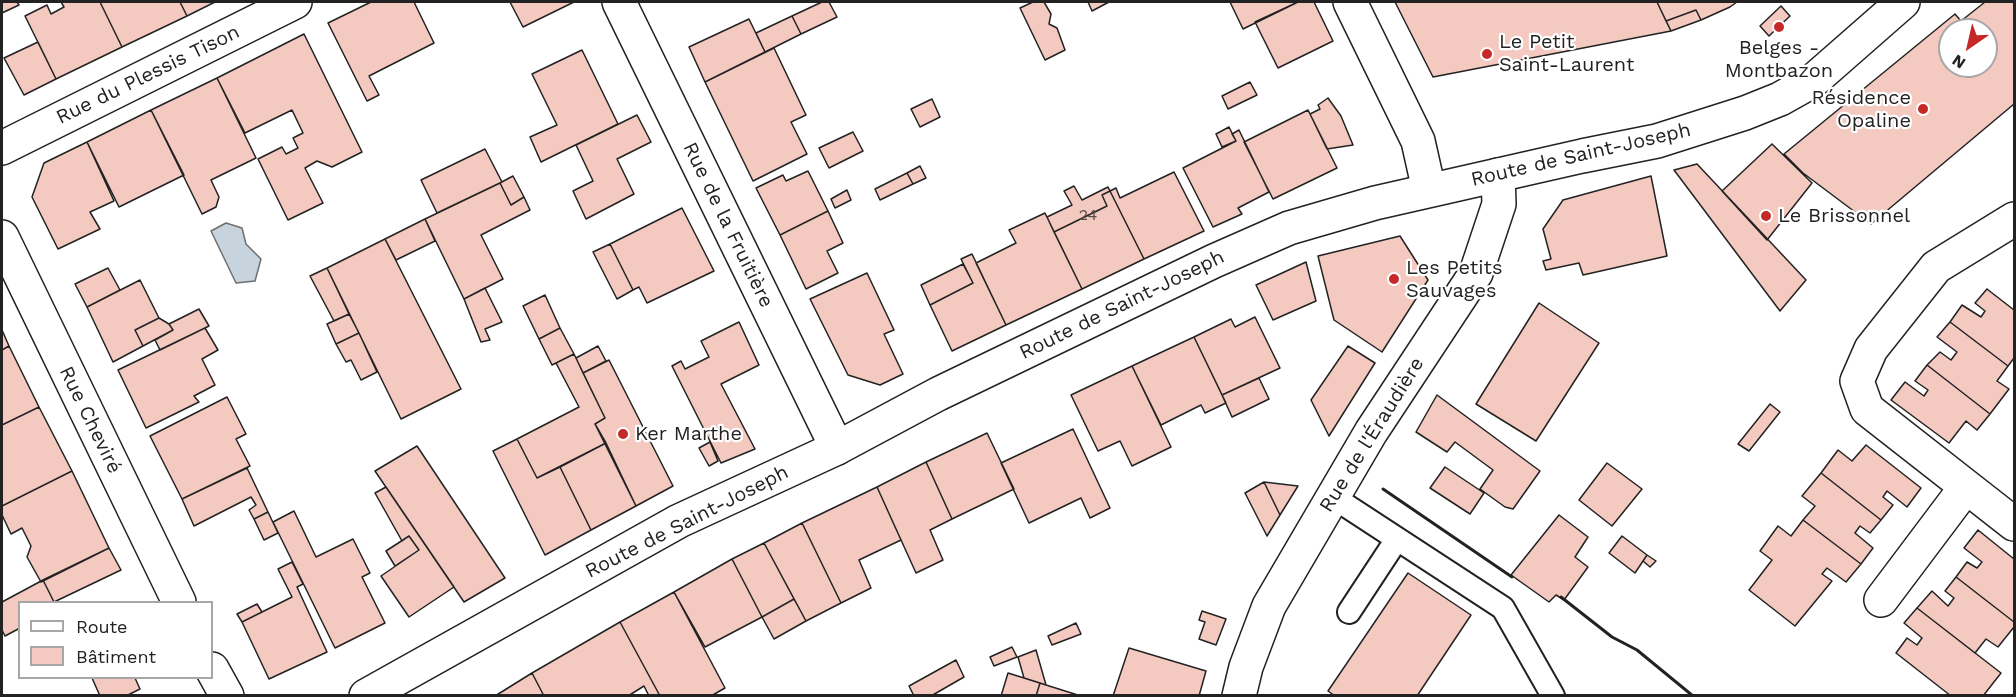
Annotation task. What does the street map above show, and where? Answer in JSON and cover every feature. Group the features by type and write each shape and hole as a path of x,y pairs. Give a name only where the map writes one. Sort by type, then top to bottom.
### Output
{"street":[{"name":"Rue du Plessis Tison","path":"2,148 295,2"},
{"name":"Rue de la Fruitière","path":"619,2 837,448"},
{"path":"1350,2 1418,141 1430,190"},
{"name":"Route de Saint-Joseph","path":"366,696 679,521 837,448 938,394 1214,261 1289,228 1375,203 1656,141 1745,113 1780,99 1814,80 1903,2"},
{"name":"Rue de l'Éraudière","path":"1239,696 1246,666 1269,606 1371,432 1476,273 1499,204 1498,175"},
{"path":"2014,219 1936,267 1871,349 1857,381 1867,410 2014,524"},
{"name":"Rue Cheviré","path":"2,237 178,601"},
{"path":"1881,600 1966,487"},
{"path":"213,671 226,696"}],"lane":[{"path":"1333,496 1503,608 1552,695"},
{"path":"1349,612 1397,539"}],"shaded area":[{"path":"226,223 242,228 246,244 261,259 255,281 236,283 211,231"}],"building":[{"path":"2,2 17,2 19,5 2,13"},
{"path":"61,2 100,2 122,47 56,79 25,16 47,5 51,14 64,7"},
{"path":"100,2 180,2 187,16 122,47"},
{"path":"180,2 215,2 187,16"},
{"path":"371,2 414,2 434,43 369,76 379,95 367,101 328,23"},
{"path":"510,2 574,2 523,27"},
{"path":"822,2 829,2 837,17 801,34 792,16"},
{"path":"1033,2 1044,2 1051,14 1049,24 1057,28 1065,50 1045,60 1020,8"},
{"path":"1088,2 1109,2 1092,11"},
{"path":"1230,2 1298,2 1243,29"},
{"path":"1298,2 1314,2 1333,41 1278,68 1255,22"},
{"name":"Le Petit Saint-Laurent","path":"1395,2 1657,2 1671,31 1433,77"},
{"path":"1657,2 1737,2 1701,20 1696,10 1666,21"},
{"name":"Résidence Opaline","path":"1985,2 2014,2 2014,104 1871,224 1803,173 1784,154 1938,28 1938,78 1998,78 1998,18 1965,18"},
{"path":"1781,6 1790,16 1769,36 1760,26"},
{"path":"1696,10 1701,20 1671,31 1666,21"},
{"path":"792,16 801,34 765,52 756,33"},
{"path":"749,19 765,52 705,82 689,47"},
{"path":"304,34 362,152 332,167 317,161 305,168 323,203 288,220 258,159 282,147 286,154 298,148 293,138 303,133 292,110 245,133 217,78"},
{"path":"38,42 56,79 24,95 4,58"},
{"path":"774,48 806,115 791,122 807,154 753,181 705,82"},
{"path":"582,50 618,124 541,162 530,137 557,125 532,74"},
{"path":"217,78 256,158 211,180 219,197 216,207 202,214 151,110"},
{"path":"1250,82 1257,95 1228,109 1222,96"},
{"path":"1328,98 1341,116 1353,145 1327,149 1310,114 1320,109 1318,105"},
{"path":"932,99 940,117 920,127 911,109"},
{"path":"151,110 184,175 119,207 87,142"},
{"path":"1308,110 1337,168 1273,199 1244,142"},
{"path":"637,115 651,142 617,159 634,194 586,219 573,191 593,181 576,145"},
{"path":"1229,127 1236,141 1222,147 1216,134"},
{"path":"1239,130 1269,192 1238,208 1242,214 1213,227 1183,168 1236,141 1232,134"},
{"path":"853,132 863,151 829,168 819,148"},
{"path":"87,142 114,201 90,212 100,229 58,249 32,197 44,163"},
{"name":"Le Brissonnel","path":"1772,144 1812,183 1767,240 1722,191"},
{"path":"485,149 502,182 437,213 421,180"},
{"path":"1697,164 1806,280 1780,311 1674,170"},
{"path":"920,166 926,178 913,184 907,173"},
{"path":"808,171 828,211 780,235 756,188 783,175 786,181"},
{"path":"1174,172 1204,231 1144,259 1110,191 1116,188 1120,198"},
{"path":"907,173 913,184 880,200 875,189"},
{"path":"513,176 524,197 511,205 500,183"},
{"path":"1651,176 1667,256 1583,275 1579,263 1546,270 1543,261 1551,259 1543,229 1563,200"},
{"path":"500,183 511,205 524,197 530,210 481,235 503,279 464,299 425,219"},
{"path":"1074,186 1082,200 1108,187 1110,191 1102,195 1107,206 1054,232 1047,217 1072,205 1064,191"},
{"path":"847,190 851,200 835,208 831,199"},
{"path":"1110,191 1144,259 1082,289 1054,232 1107,206 1102,195"},
{"path":"682,208 714,271 647,303 639,287 633,290 610,244"},
{"path":"828,211 843,243 827,251 838,273 806,289 780,235"},
{"path":"1045,213 1082,289 1006,325 976,263 1016,243 1009,230"},
{"path":"425,219 435,241 396,260 385,239"},
{"path":"1400,236 1428,280 1382,352 1334,320 1318,256"},
{"path":"385,239 461,389 401,419 327,268"},
{"path":"610,244 633,290 617,299 593,252"},
{"path":"972,254 1006,325 952,351 930,305 973,283 961,259"},
{"path":"1306,262 1316,301 1273,320 1256,285"},
{"path":"963,264 973,283 930,305 921,285"},
{"path":"108,268 120,290 87,307 75,284"},
{"path":"327,268 349,314 334,321 310,276"},
{"path":"867,273 894,330 884,334 903,374 880,385 848,375 810,299"},
{"path":"140,280 159,318 135,330 143,346 113,362 87,307"},
{"path":"485,288 502,322 485,329 490,340 481,342 464,299"},
{"path":"1987,289 2014,310 2014,358 2008,366 1950,322 1962,305 1981,317 1985,311 1975,303"},
{"path":"545,295 560,328 539,339 523,306"},
{"path":"1539,303 1599,343 1536,441 1476,404"},
{"path":"199,309 209,326 160,350 155,340 173,330 169,324"},
{"path":"349,314 359,333 336,344 327,324"},
{"path":"1255,317 1280,368 1222,395 1194,337 1231,319 1235,327"},
{"path":"159,318 169,324 173,330 143,346 135,330"},
{"path":"739,322 759,365 721,384 755,449 721,463 672,366 681,361 685,369 709,357 701,341"},
{"path":"1950,322 2008,366 1997,381 2009,389 1990,414 1927,365 1940,352 1951,360 1957,352 1937,337"},
{"path":"205,328 218,350 202,359 215,385 194,396 199,402 146,428 118,370"},
{"path":"560,328 574,354 552,365 539,339"},
{"path":"2,330 9,346 2,350"},
{"path":"359,333 377,372 361,380 351,360 346,362 336,344"},
{"path":"1194,337 1226,403 1205,413 1201,405 1161,425 1132,366"},
{"path":"9,346 39,407 2,425 2,350"},
{"path":"598,346 606,361 583,373 576,358"},
{"path":"1348,346 1375,363 1329,436 1311,400"},
{"path":"574,354 605,418 595,424 606,443 537,478 517,439 579,407 556,363"},
{"name":"Ker Marthe","path":"609,360 673,486 636,506 595,424 605,418 583,373"},
{"path":"1927,365 1990,414 1977,430 1966,421 1949,443 1891,400 1905,382 1924,396 1928,390 1915,381"},
{"path":"1132,366 1171,447 1132,466 1120,441 1098,451 1071,395"},
{"path":"1259,378 1269,399 1232,417 1222,395"},
{"path":"1437,395 1540,471 1513,509 1505,507 1480,489 1493,470 1455,442 1447,452 1416,432"},
{"path":"227,397 246,434 236,439 250,466 182,499 150,436"},
{"path":"1770,404 1780,412 1749,451 1738,444"},
{"path":"39,407 72,471 2,506 2,425"},
{"path":"1073,429 1110,508 1090,518 1081,498 1029,523 1001,463"},
{"path":"987,433 1014,489 952,519 926,462"},
{"path":"517,439 537,478 560,467 591,530 545,555 493,451"},
{"path":"710,442 718,461 709,466 699,448"},
{"path":"606,443 636,506 591,530 560,467"},
{"path":"1866,445 1921,488 1907,507 1887,491 1883,497 1893,505 1881,520 1821,473 1838,450 1852,461"},
{"path":"417,446 505,578 464,602 375,471"},
{"path":"926,462 952,519 930,530 943,560 916,573 877,487"},
{"path":"1607,463 1642,489 1612,526 1579,500"},
{"path":"1445,467 1484,493 1470,514 1430,488"},
{"path":"247,468 268,512 254,519 249,510 256,505 251,497 194,526 182,499"},
{"path":"72,471 109,548 41,582 27,557 31,546 22,528 11,534 2,515 2,506"},
{"path":"1821,473 1881,520 1870,533 1860,526 1855,533 1873,548 1861,564 1803,520 1815,506 1802,496"},
{"path":"1264,482 1280,515 1267,536 1245,493"},
{"path":"1264,482 1298,486 1280,515"},
{"path":"386,487 454,587 409,617 381,576 419,550 409,536 402,541 375,493"},
{"path":"877,487 901,540 859,560 871,588 841,603 802,523"},
{"path":"294,511 316,557 353,539 370,573 362,577 385,623 335,648 273,522"},
{"path":"268,512 278,533 264,540 254,519"},
{"path":"1559,515 1588,537 1575,557 1588,567 1564,600 1556,595 1549,602 1511,575"},
{"path":"1803,520 1861,564 1846,582 1827,568 1822,574 1832,581 1795,626 1749,590 1772,560 1760,551 1778,526 1791,536"},
{"path":"802,523 841,603 806,621 764,543"},
{"path":"1978,530 2014,559 2014,622 1956,577 1967,562 1977,568 1982,562 1964,548"},
{"path":"409,536 419,550 395,566 386,551"},
{"path":"1622,536 1647,555 1635,573 1609,553"},
{"path":"764,543 794,599 762,617 732,559"},
{"path":"109,548 121,570 56,601 54,601 43,580"},
{"path":"1647,555 1656,561 1650,567 1643,561"},
{"path":"732,559 762,617 705,647 674,592"},
{"path":"292,562 303,584 297,587 327,652 269,679 242,622 292,597 278,569"},
{"path":"1408,573 1471,615 1417,696 1335,696 1328,691"},
{"path":"1956,577 2014,622 2014,627 1998,647 1986,639 1975,653 1917,608 1932,591 1948,606 1954,598 1945,591"},
{"path":"43,580 54,601 18,601 18,629 5,636 2,630 2,602"},
{"path":"674,592 725,688 711,696 660,696 620,622"},
{"path":"794,599 806,621 774,639 762,617"},
{"path":"257,604 262,612 242,622 237,614"},
{"path":"1917,608 2001,673 1983,696 1951,696 1896,653 1907,638 1917,645 1922,638 1904,623"},
{"path":"1202,611 1226,619 1216,645 1199,639 1205,622 1199,620"},
{"path":"620,622 660,696 649,696 644,686 628,696 544,696 532,673"},
{"path":"1076,623 1081,634 1052,645 1048,636"},
{"path":"1012,647 1017,657 994,666 990,657"},
{"path":"1129,648 1206,671 1199,696 1113,696"},
{"path":"1036,650 1046,685 1024,678 1018,657"},
{"path":"956,660 964,677 931,696 914,696 909,686"},
{"path":"532,673 544,696 495,696"},
{"path":"1008,673 1040,683 1036,696 1001,696"},
{"path":"92,679 135,679 140,689 126,696 100,696"},
{"path":"1040,683 1046,685 1081,696 1036,696"}],"wall":[{"path":"1383,489 1512,577"},
{"path":"1561,597 1612,637 1637,650 1693,696"}],"place":[{"name":"Belges - Montbazon","path":"1779,27"},
{"name":"Le Petit Saint-Laurent","path":"1487,54"},
{"name":"Résidence Opaline","path":"1923,109"},
{"name":"Le Brissonnel","path":"1766,216"},
{"name":"Les Petits Sauvages","path":"1394,279"},
{"name":"Ker Marthe","path":"623,434"}]}
